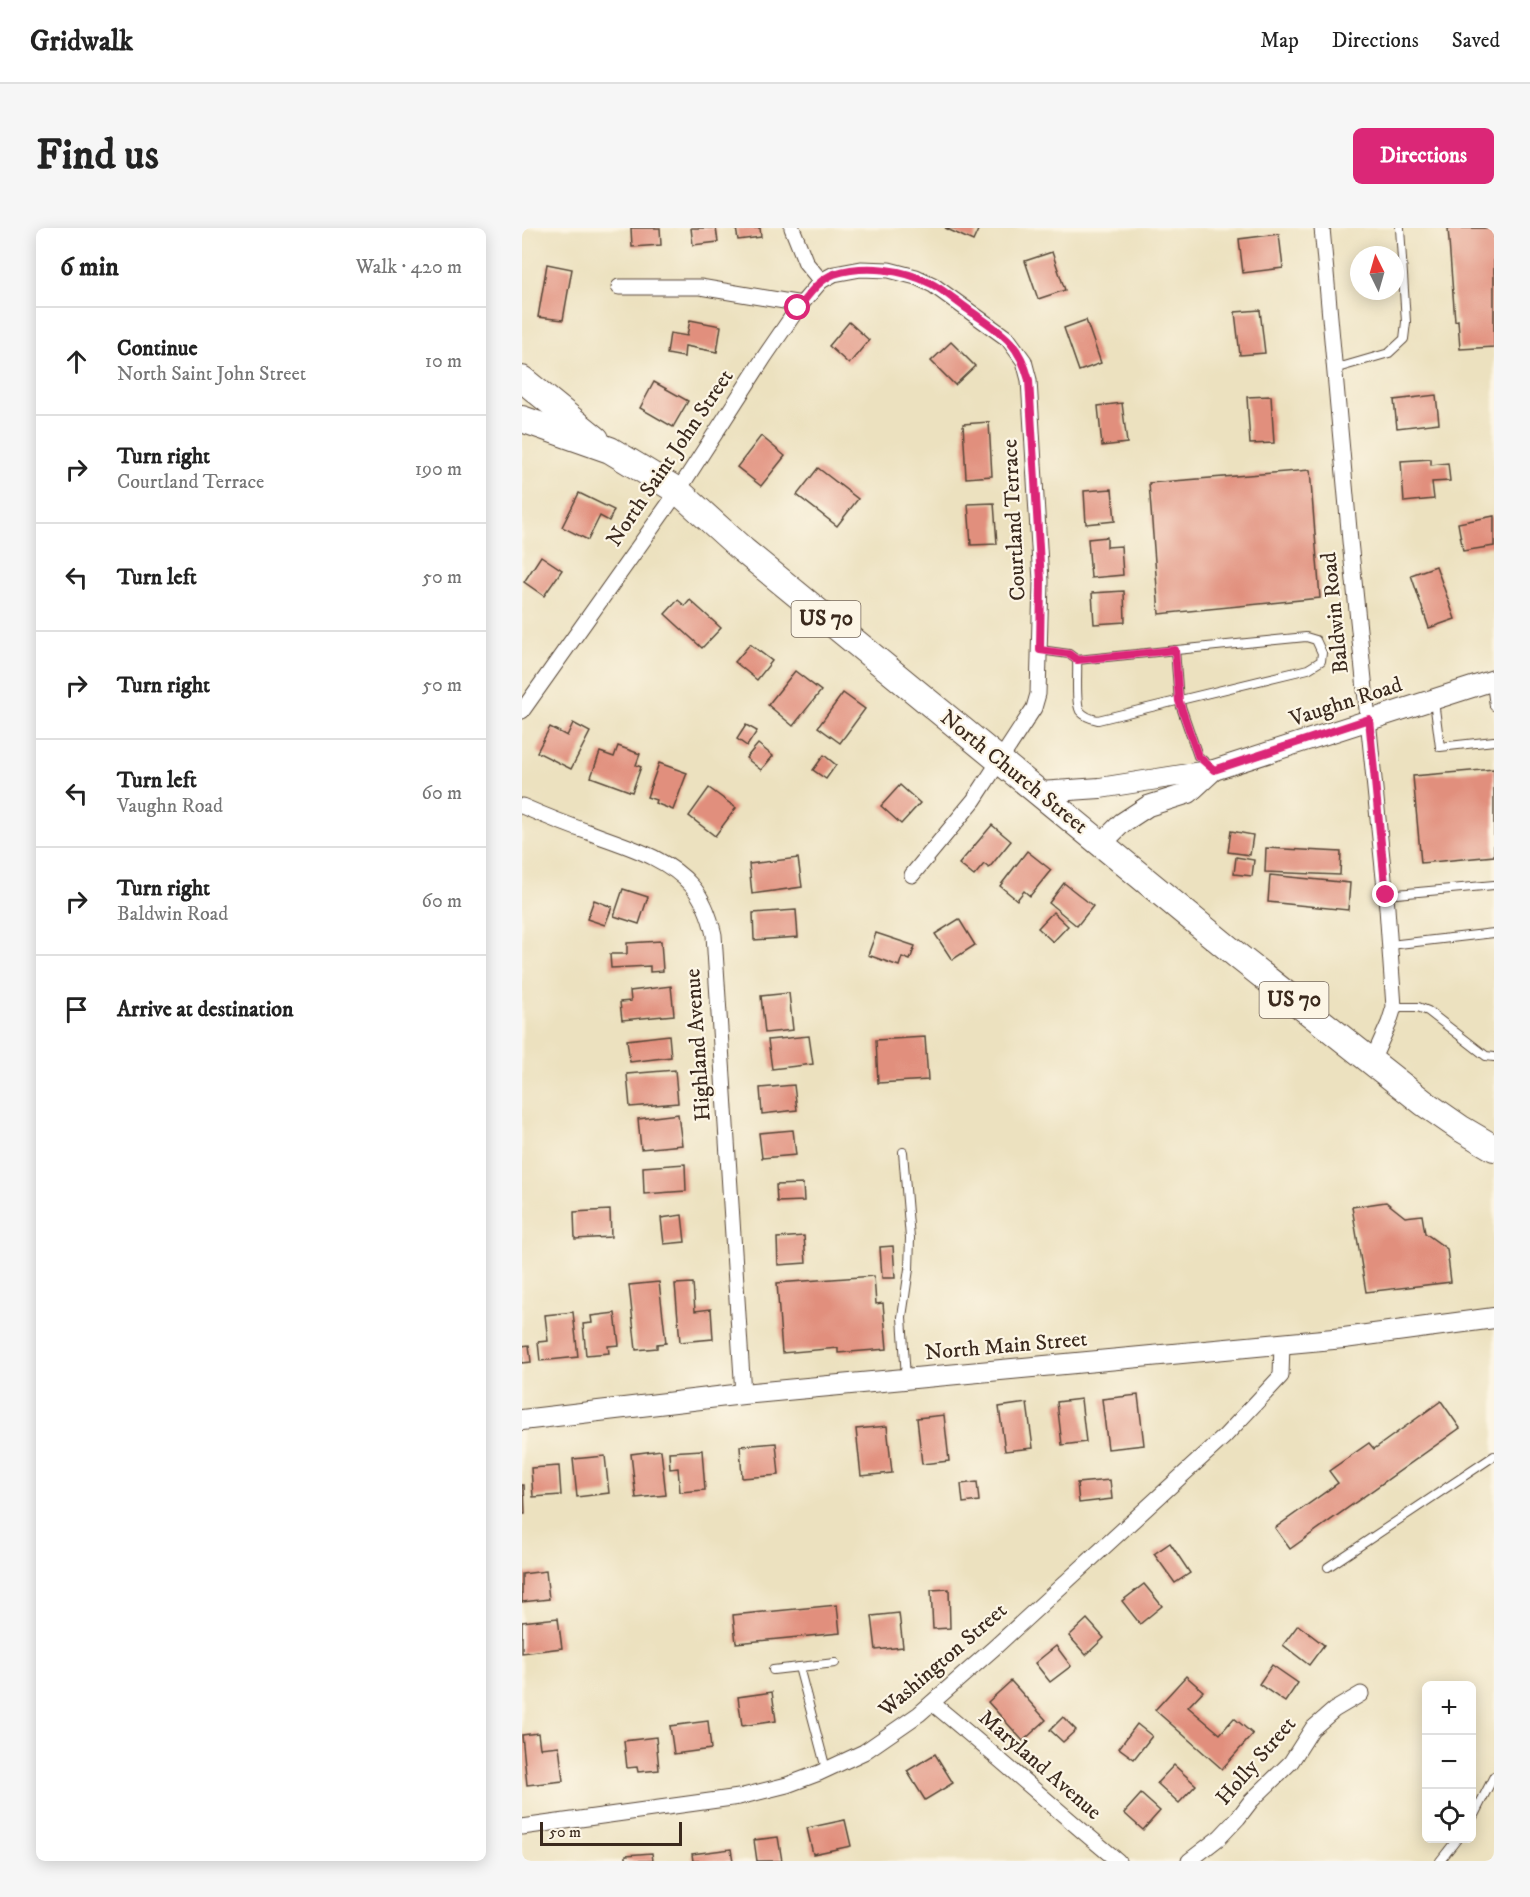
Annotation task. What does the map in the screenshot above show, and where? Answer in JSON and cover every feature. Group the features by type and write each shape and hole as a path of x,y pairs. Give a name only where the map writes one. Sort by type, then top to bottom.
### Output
{"main road":[{"name":"US 70","path":"522,379 610,450"},
{"name":"North Church Street","path":"522,419 610,450 678,491 743,550 1239,957 1424,1103 1494,1148"}],"street":[{"path":"792,228 806,263 821,281"},
{"name":"Baldwin Road","path":"1322,228 1386,895 1394,1007 1372,1061"},
{"name":"Courtland Terrace","path":"821,281 834,274 861,269 889,270 916,277 933,285 1008,339 1024,360 1029,380 1041,581 1038,694 1034,708 974,800 912,875"},
{"name":"North Saint John Street","path":"522,711 678,491 765,356 821,281"},
{"path":"619,287 700,287 802,304"},
{"name":"Vaughn Road","path":"1040,792 1100,788 1214,770 1492,681"},
{"name":"Vaughn Road","path":"1102,843 1122,823 1148,806 1189,793 1214,770"},
{"name":"Highland Avenue","path":"522,806 628,847 669,866 692,885 705,905 711,920 722,1053 743,1394"},
{"name":"North Main Street","path":"522,1420 743,1394 1282,1344 1494,1318"},
{"name":"Washington Street","path":"522,1827 739,1797 787,1785 864,1752 892,1734 932,1702 1224,1437 1281,1376 1282,1344"},
{"name":"Holly Street","path":"1189,1861 1220,1837 1251,1801 1291,1762 1312,1730 1334,1710 1361,1694"},
{"name":"Maryland Avenue","path":"932,1702 1118,1861"}],"lane":[{"path":"1334,369 1389,353 1404,339 1406,322 1400,228"},
{"path":"1040,650 1069,654 1077,660 1306,637 1316,640 1322,653 1321,661 1317,666 1308,669 1098,720 1090,719 1080,711 1077,660"},
{"path":"1175,650 1179,701 1198,756 1214,770"},
{"path":"1492,681 1494,706"},
{"path":"1434,699 1440,747 1494,741"},
{"path":"1386,895 1494,885"},
{"path":"1390,945 1494,933"},
{"path":"1394,1007 1418,1007 1428,1011 1486,1056 1494,1057"},
{"path":"903,1152 909,1238 909,1269 902,1317 906,1380"},
{"path":"1328,1567 1494,1456"},
{"path":"773,1670 835,1663"},
{"path":"799,1667 826,1769"},
{"path":"1476,1811 1494,1776"},
{"path":"1440,1861 1455,1843"}],"building":[{"path":"631,228 660,228 661,245 632,247"},
{"path":"691,228 716,228 718,242 693,245"},
{"path":"736,228 760,228 761,237 738,240"},
{"path":"945,228 979,228 973,241"},
{"path":"1448,228 1494,228 1494,347 1460,349 1458,320 1455,321"},
{"path":"1279,234 1283,268 1243,273 1239,239"},
{"path":"1052,252 1065,290 1038,299 1025,261"},
{"path":"547,264 572,269 563,320 538,317"},
{"path":"1260,310 1265,353 1240,355 1235,312"},
{"path":"690,320 721,326 717,352 685,346 684,357 667,354 670,333 687,336"},
{"path":"1086,320 1101,363 1079,371 1064,328"},
{"path":"849,322 869,340 849,364 829,346"},
{"path":"951,342 975,366 955,385 931,361"},
{"path":"654,382 688,401 673,427 640,408"},
{"path":"1436,395 1439,423 1397,428 1394,400"},
{"path":"1271,396 1274,443 1250,444 1247,397"},
{"path":"1122,403 1127,443 1102,446 1098,406"},
{"path":"989,422 992,476 966,478 963,424"},
{"path":"761,436 785,456 761,486 737,467"},
{"path":"1431,459 1431,465 1448,463 1450,481 1432,482 1434,499 1404,502 1401,461"},
{"path":"818,468 858,499 837,526 797,495"},
{"path":"1310,470 1320,598 1159,614 1149,483"},
{"path":"1112,489 1115,521 1086,524 1084,491"},
{"path":"579,493 614,510 609,521 600,516 588,540 562,527"},
{"path":"994,503 997,544 971,545 968,504"},
{"path":"1494,516 1494,546 1463,551 1458,523"},
{"path":"1107,537 1107,547 1121,546 1123,575 1091,578 1088,539"},
{"path":"541,556 562,570 544,596 524,582"},
{"path":"1436,566 1455,619 1429,628 1411,575"},
{"path":"1124,591 1125,622 1094,624 1092,593"},
{"path":"678,600 685,606 690,600 721,628 702,648 665,614"},
{"path":"750,644 772,661 757,680 735,662"},
{"path":"795,671 821,691 793,726 768,705"},
{"path":"843,693 865,709 840,743 818,727"},
{"path":"573,723 590,732 571,769 537,752 550,727 567,736"},
{"path":"746,725 757,731 747,746 737,739"},
{"path":"758,744 773,756 761,770 746,758"},
{"path":"618,746 640,754 636,765 641,767 632,792 591,777 600,752 614,757"},
{"path":"824,755 836,765 826,779 813,770"},
{"path":"659,763 687,773 673,810 647,797"},
{"path":"1494,769 1494,856 1421,863 1413,776"},
{"path":"900,785 920,803 901,824 881,806"},
{"path":"709,788 736,808 715,836 689,816"},
{"path":"992,825 1011,841 989,868 984,864 974,876 959,864"},
{"path":"1231,831 1253,835 1250,855 1228,852"},
{"path":"1266,848 1341,852 1340,875 1265,872"},
{"path":"1027,851 1051,870 1030,896 1024,891 1017,900 1000,886"},
{"path":"1236,857 1254,860 1252,876 1234,874"},
{"path":"798,858 802,887 752,894 749,864"},
{"path":"1270,875 1350,883 1348,910 1268,902"},
{"path":"1064,883 1093,906 1077,926 1049,903"},
{"path":"623,889 648,897 639,924 614,916"},
{"path":"594,900 612,907 605,925 587,919"},
{"path":"796,910 798,937 754,940 753,913"},
{"path":"1053,912 1068,926 1053,942 1038,928"},
{"path":"959,919 975,945 952,960 935,934"},
{"path":"876,933 915,946 910,960 902,957 899,966 868,955"},
{"path":"661,941 663,971 650,972 650,966 611,968 610,954 627,954 627,943"},
{"path":"671,986 674,1015 622,1020 620,1002 631,1001 630,991"},
{"path":"789,993 793,1030 765,1033 761,996"},
{"path":"669,1035 671,1057 630,1062 627,1040"},
{"path":"809,1036 813,1064 772,1069 768,1040"},
{"path":"925,1037 928,1080 878,1083 876,1040"},
{"path":"675,1070 678,1103 630,1107 627,1074"},
{"path":"794,1085 797,1110 762,1114 760,1088"},
{"path":"678,1114 682,1145 641,1149 638,1119"},
{"path":"793,1130 796,1155 762,1158 759,1133"},
{"path":"685,1164 686,1191 644,1194 643,1167"},
{"path":"803,1184 804,1201 777,1202 776,1185"},
{"path":"1386,1202 1405,1217 1422,1215 1425,1233 1447,1249 1451,1282 1366,1292 1352,1207"},
{"path":"610,1210 611,1237 575,1239 574,1212"},
{"path":"682,1215 685,1242 664,1244 661,1218"},
{"path":"804,1236 806,1263 778,1265 777,1238"},
{"path":"893,1246 895,1278 882,1278 880,1247"},
{"path":"874,1276 876,1304 883,1303 887,1349 838,1353 838,1348 782,1353 777,1283"},
{"path":"659,1282 666,1343 657,1344 657,1348 636,1350 629,1285"},
{"path":"693,1283 695,1311 711,1309 713,1339 680,1342 675,1284"},
{"path":"573,1312 578,1357 540,1361 538,1342 548,1341 545,1315"},
{"path":"615,1313 619,1345 608,1346 609,1353 586,1355 583,1324 592,1323 591,1316"},
{"path":"529,1345 531,1362 522,1363 522,1346"},
{"path":"1138,1395 1144,1445 1108,1449 1102,1399"},
{"path":"1081,1399 1086,1442 1062,1445 1057,1402"},
{"path":"1441,1401 1460,1428 1290,1549 1275,1528 1338,1483 1329,1471 1369,1443 1374,1449"},
{"path":"1027,1403 1033,1448 1005,1451 999,1407"},
{"path":"944,1415 949,1461 922,1464 917,1418"},
{"path":"887,1426 892,1473 861,1476 856,1429"},
{"path":"776,1443 779,1475 742,1478 740,1446"},
{"path":"661,1450 666,1495 636,1498 631,1454"},
{"path":"702,1450 705,1490 680,1492 678,1468 670,1469 669,1452"},
{"path":"605,1456 609,1493 577,1497 573,1459"},
{"path":"559,1466 561,1495 533,1497 531,1468"},
{"path":"1110,1480 1112,1499 1079,1503 1077,1483"},
{"path":"977,1482 979,1501 963,1503 961,1484"},
{"path":"522,1485 524,1485 525,1514 522,1514"},
{"path":"1170,1543 1190,1573 1175,1583 1154,1554"},
{"path":"546,1571 549,1599 522,1602 522,1574"},
{"path":"1144,1584 1162,1606 1140,1624 1122,1601"},
{"path":"949,1589 950,1628 933,1629 931,1590"},
{"path":"837,1605 840,1633 736,1643 733,1615"},
{"path":"899,1613 903,1647 876,1650 872,1616"},
{"path":"558,1618 562,1648 522,1653 522,1622"},
{"path":"1087,1619 1104,1638 1086,1655 1069,1636"},
{"path":"1298,1625 1324,1645 1309,1665 1283,1645"},
{"path":"1056,1646 1071,1666 1050,1682 1035,1663"},
{"path":"1272,1665 1298,1683 1285,1702 1259,1684"},
{"path":"1186,1676 1203,1691 1188,1707 1220,1734 1234,1718 1253,1734 1222,1769 1155,1710"},
{"path":"1011,1681 1046,1720 1023,1741 988,1702"},
{"path":"772,1692 776,1721 742,1726 738,1697"},
{"path":"1063,1717 1076,1730 1063,1742 1050,1730"},
{"path":"708,1721 711,1749 674,1754 670,1726"},
{"path":"1137,1724 1152,1736 1134,1759 1119,1748"},
{"path":"538,1733 540,1748 559,1746 563,1781 527,1785 522,1735"},
{"path":"656,1737 659,1770 638,1772 637,1767 627,1768 624,1741"},
{"path":"935,1754 953,1783 925,1800 907,1771"},
{"path":"1174,1765 1196,1785 1179,1803 1157,1783"},
{"path":"1141,1794 1160,1811 1143,1830 1124,1813"},
{"path":"845,1820 851,1846 813,1854 807,1828"},
{"path":"778,1837 782,1861 757,1861 754,1840"},
{"path":"731,1849 733,1861 693,1861 692,1854"},
{"path":"652,1853 653,1861 626,1861 626,1855"}],"route":[{"path":"798,308 821,281 834,274 861,269 889,270 916,277 933,285 1008,339 1024,360 1029,380 1041,581 1040,650 1069,654 1077,660 1175,650 1179,701 1198,756 1214,770 1369,719 1386,895"}]}
